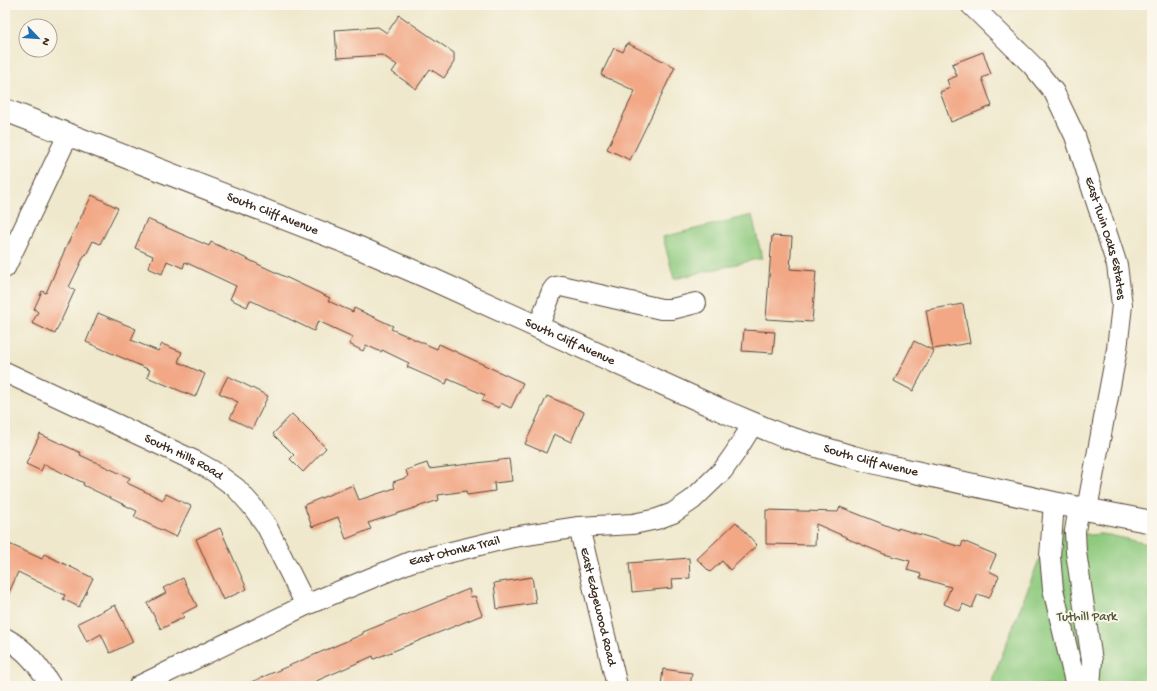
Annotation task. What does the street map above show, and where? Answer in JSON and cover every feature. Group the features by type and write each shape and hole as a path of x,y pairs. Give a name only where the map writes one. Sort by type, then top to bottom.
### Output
{"main road":[{"name":"South Cliff Avenue","path":"5,110 348,243 783,436 853,457 1054,503 1152,522"}],"street":[{"name":"East Twin Oaks Estates","path":"971,5 1032,65 1054,92 1074,136 1117,265 1122,305 1117,350 1083,508 1075,532 1076,552 1092,661 1090,686"},
{"path":"5,268 68,135"},
{"path":"538,328 554,287 560,286 660,309 672,309 696,303"},
{"name":"South Hills Road","path":"5,372 197,462 213,471 236,488 266,525 306,605"},
{"name":"East Otonka Trail","path":"139,686 306,605 410,562 513,537 579,527 633,524 657,519 673,513 692,500 723,470 753,424"},
{"path":"1054,503 1050,556 1053,589 1076,686"},
{"name":"East Edgewood Road","path":"579,527 617,686"},
{"path":"5,638 27,653 41,669 51,686"}],"green space":[{"path":"752,215 762,258 674,279 663,237"},
{"name":"Tuthill Park","path":"1052,526 1091,535 1109,535 1152,545 1152,686 990,686"}],"building":[{"path":"399,15 454,53 454,62 444,78 430,69 416,89 392,72 397,65 382,55 337,58 335,30 378,27 387,33"},
{"path":"627,43 675,67 630,160 607,149 635,91 601,75 614,48 623,52"},
{"path":"983,52 991,74 982,78 992,106 951,122 940,92 950,88 947,80 957,76 952,64"},
{"path":"92,195 118,208 100,244 93,241 86,255 85,254 69,287 75,290 55,334 32,323 38,312 34,309 42,291 46,293 67,245"},
{"path":"147,219 209,246 211,242 330,298 328,301 353,312 354,308 393,326 391,329 437,349 439,344 523,383 511,408 501,403 499,408 482,401 485,395 448,379 446,384 407,367 409,363 382,350 381,352 366,345 363,351 349,344 353,337 318,321 314,331 250,300 247,307 230,299 236,286 185,262 183,268 167,261 162,274 148,268 153,256 135,248"},
{"path":"772,236 792,237 790,269 816,271 812,322 766,319"},
{"path":"963,304 970,343 933,349 926,310"},
{"path":"98,313 136,329 131,340 158,351 162,344 182,352 178,362 205,374 195,397 147,377 150,370 86,342"},
{"path":"744,330 775,332 773,353 742,351"},
{"path":"914,341 934,351 913,391 894,381"},
{"path":"228,376 268,396 252,429 230,418 238,402 219,393"},
{"path":"547,396 584,412 571,442 554,434 546,453 525,444"},
{"path":"292,414 326,448 303,472 290,459 294,455 273,434"},
{"path":"40,434 81,453 80,455 130,478 127,483 163,500 166,494 191,506 176,537 134,517 137,511 83,485 84,483 44,464 41,471 26,464"},
{"path":"509,459 512,481 494,483 495,491 467,495 466,491 438,495 439,500 368,523 371,529 346,539 338,517 312,527 304,505 353,485 359,500 395,488 393,482 408,477 406,470 427,463 429,469"},
{"path":"840,507 898,530 898,528 961,547 963,541 996,555 989,571 999,576 989,598 978,594 972,608 963,604 960,611 944,604 951,587 920,578 921,574 907,570 910,561 884,554 816,524 815,545 766,544 766,510 838,512"},
{"path":"736,522 757,545 730,570 722,561 710,572 697,559"},
{"path":"220,528 247,589 223,600 196,539"},
{"path":"5,542 42,559 44,554 93,578 79,607 63,599 65,595 18,572 5,602"},
{"path":"689,558 690,578 672,579 673,588 632,592 629,563"},
{"path":"532,577 536,603 497,609 494,583"},
{"path":"183,578 197,606 182,614 184,617 161,629 147,603 166,593 163,588"},
{"path":"469,589 471,597 475,596 482,615 374,659 373,656 305,686 242,686 363,634 363,632"},
{"path":"115,605 133,642 110,653 101,634 87,642 78,623"},
{"path":"663,669 692,673 690,686 661,686"}]}
